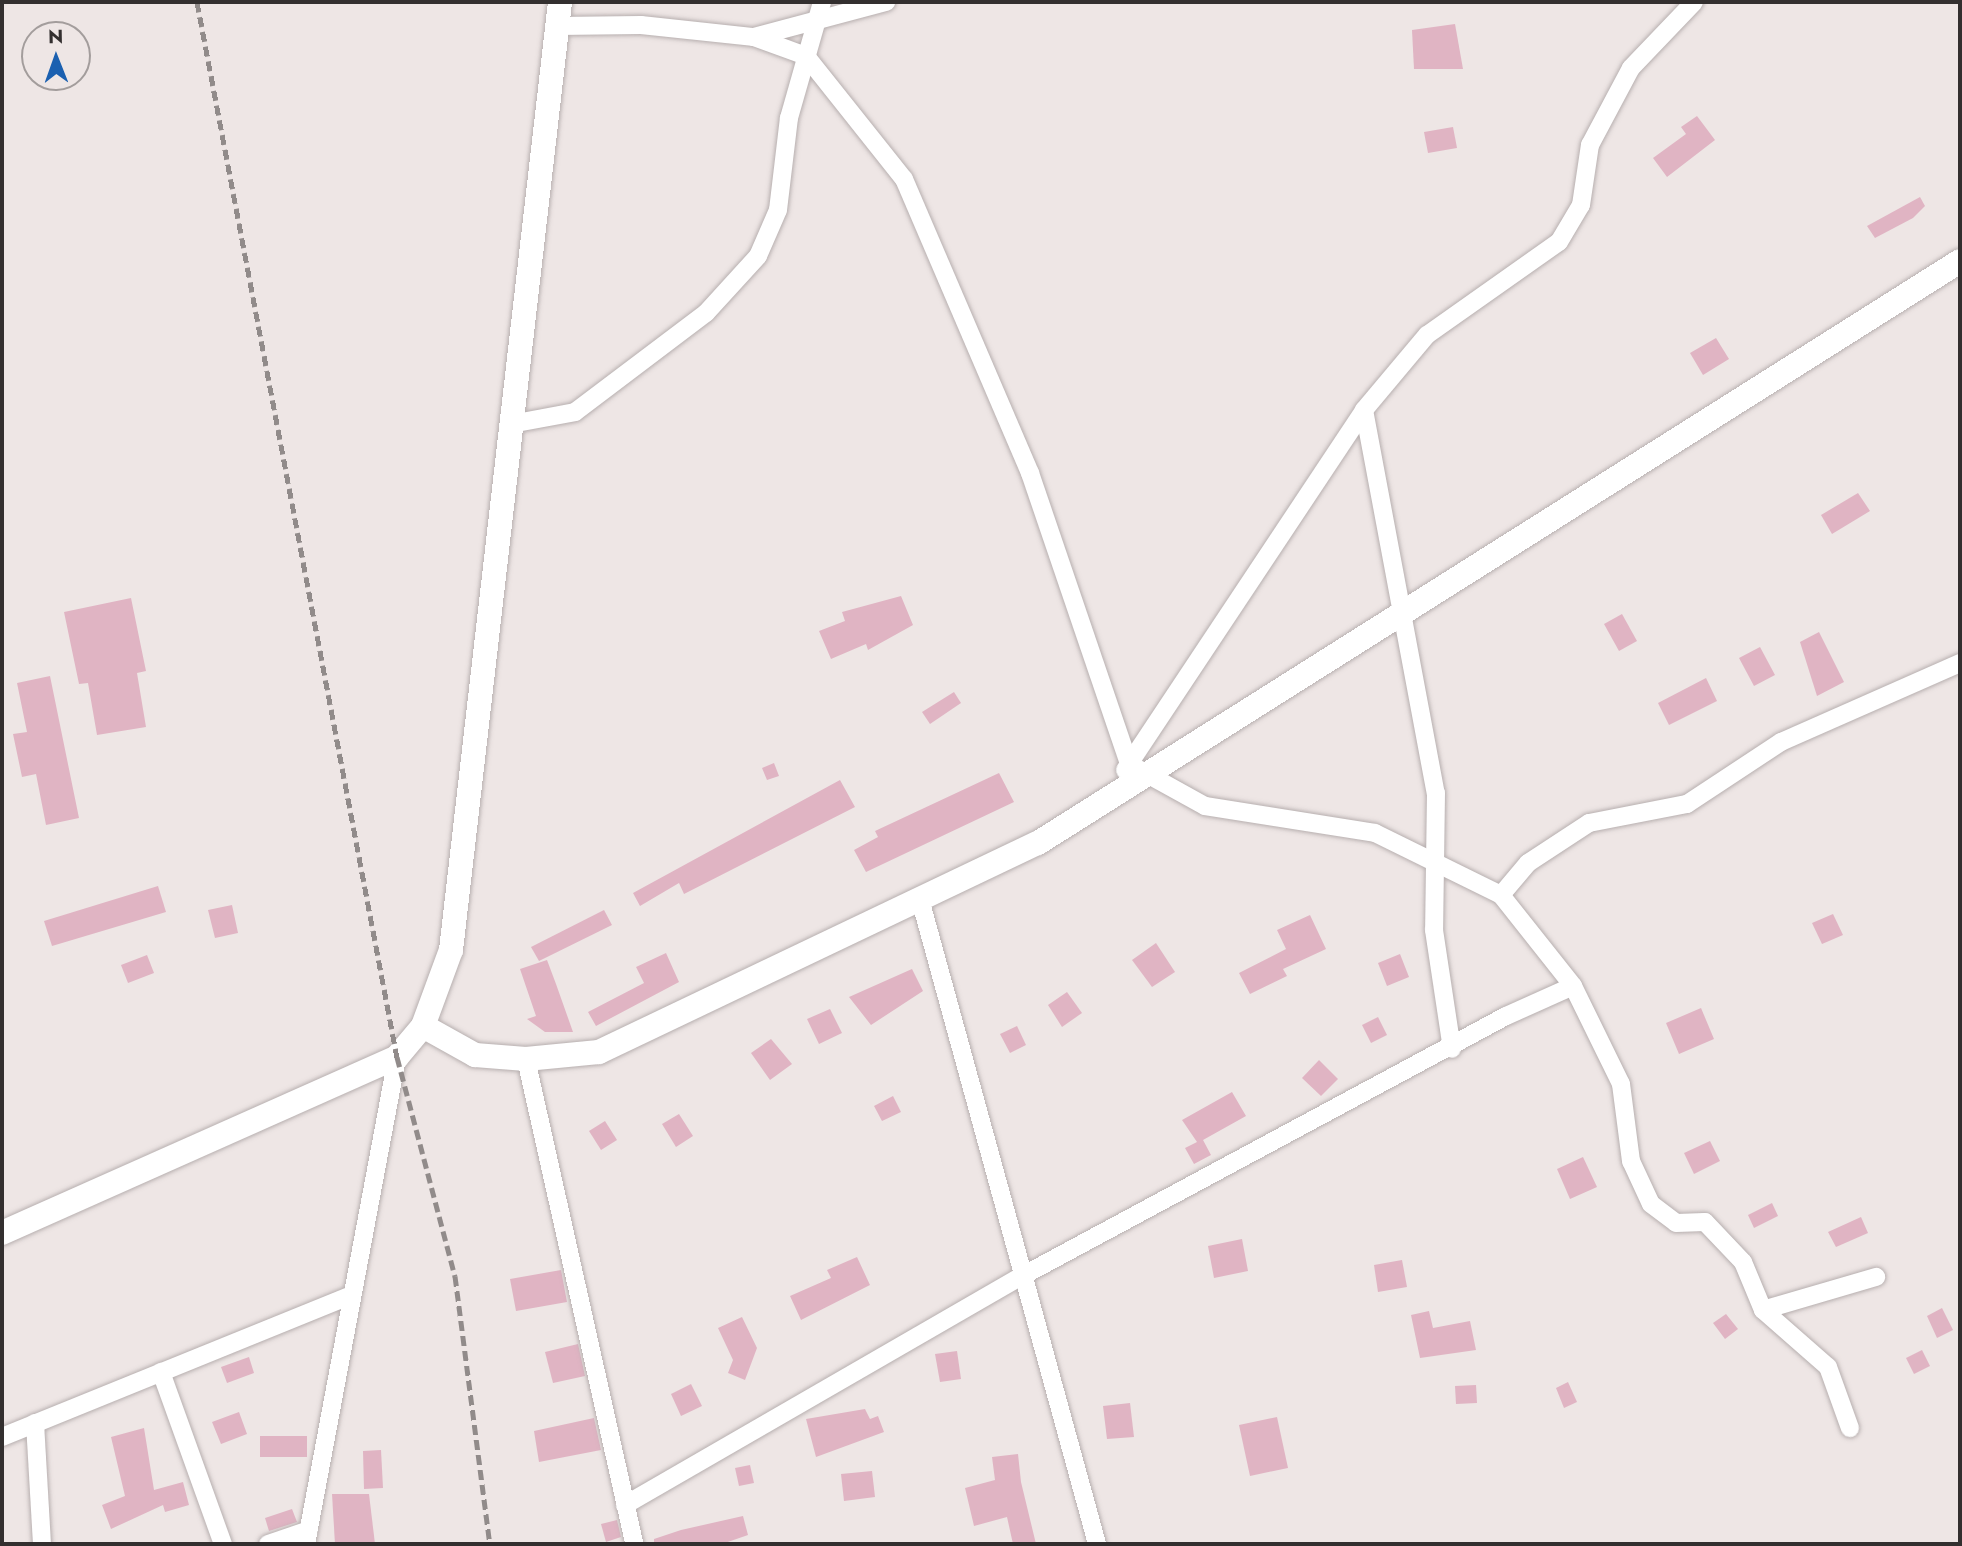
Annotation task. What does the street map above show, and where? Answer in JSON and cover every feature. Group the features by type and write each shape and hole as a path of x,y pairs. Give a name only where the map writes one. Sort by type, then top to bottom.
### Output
{"main road":[{"path":"2,1233 397,1057 423,1026 451,950 558,14"},
{"path":"423,1026 475,1055 526,1059 599,1052 1038,843 1103,803 1137,770 1404,616 1960,261"}],"street":[{"path":"754,37 821,11 886,2"},
{"path":"1137,770 1364,410 1427,335 1559,242 1581,205 1590,145 1630,68 1694,2"},
{"path":"511,424 575,412 706,313 758,256 778,210 789,118 821,11"},
{"path":"558,14 754,37 806,56 904,179 1030,474 1137,770 1205,806 1376,833 1438,859 1501,895 1573,986 1621,1084 1631,1161 1651,1203 1676,1223 1705,1222 1743,1262 1763,1310 1828,1367 1850,1428"},
{"path":"1364,410 1436,793 1438,859 1434,930 1452,1049"},
{"path":"1501,895 1528,863 1589,823 1687,804 1781,741 1960,663"},
{"path":"920,899 1097,1544"},
{"path":"625,1505 1024,1275 1573,986"},
{"path":"268,1544 308,1537 350,1296 397,1057"},
{"path":"526,1059 634,1544"},
{"path":"1763,1310 1876,1278"},
{"path":"2,1437 350,1296"},
{"path":"161,1372 223,1544"},
{"path":"35,1423 43,1544"}],"building":[{"path":"1455,24 1463,69 1414,69 1412,30"},
{"path":"1697,116 1715,140 1667,177 1653,158 1686,134 1681,127"},
{"path":"1453,127 1457,148 1428,153 1424,132"},
{"path":"1920,197 1925,206 1913,218 1875,238 1867,226"},
{"path":"1716,338 1729,359 1703,375 1690,353"},
{"path":"1858,493 1870,511 1832,534 1821,515"},
{"path":"901,596 913,625 868,650 866,644 831,659 819,631 845,621 842,612"},
{"path":"131,598 146,671 137,673 146,727 97,735 88,683 79,684 64,612"},
{"path":"1622,614 1637,641 1619,651 1604,624"},
{"path":"1819,632 1844,682 1817,696 1800,642"},
{"path":"1760,647 1775,675 1754,686 1739,658"},
{"path":"50,676 79,818 46,825 36,774 22,777 13,734 27,732 17,683"},
{"path":"1706,678 1717,701 1669,725 1658,703"},
{"path":"954,692 961,703 930,724 922,712"},
{"path":"774,763 779,776 767,780 762,768"},
{"path":"999,773 1014,802 866,872 854,850 878,837 875,831"},
{"path":"840,780 855,807 684,894 679,883 640,906 633,893"},
{"path":"158,886 166,912 52,946 44,921"},
{"path":"232,905 238,933 215,938 208,910"},
{"path":"604,910 612,925 539,961 531,947"},
{"path":"1833,914 1843,935 1822,944 1812,923"},
{"path":"1310,915 1326,949 1283,969 1287,976 1250,994 1239,973 1286,949 1277,930"},
{"path":"1156,943 1175,972 1152,987 1132,960"},
{"path":"666,953 679,982 596,1026 588,1012 644,983 636,967"},
{"path":"1400,954 1409,977 1387,986 1378,963"},
{"path":"147,955 154,973 128,983 121,965"},
{"path":"547,960 573,1032 545,1032 527,1019 536,1016 520,969"},
{"path":"912,969 923,991 871,1025 849,997"},
{"path":"1067,992 1082,1013 1062,1027 1048,1005"},
{"path":"1701,1008 1714,1039 1679,1054 1666,1023"},
{"path":"830,1009 842,1033 819,1044 807,1019"},
{"path":"1378,1017 1387,1035 1371,1043 1362,1025"},
{"path":"1017,1026 1026,1045 1010,1053 1000,1034"},
{"path":"771,1039 792,1064 770,1080 751,1053"},
{"path":"1319,1060 1338,1079 1321,1096 1302,1078"},
{"path":"1232,1092 1246,1116 1203,1140 1211,1155 1194,1164 1185,1148 1197,1142 1182,1120"},
{"path":"893,1096 901,1112 882,1121 874,1106"},
{"path":"679,1114 693,1136 676,1147 662,1124"},
{"path":"605,1121 617,1140 601,1150 589,1131"},
{"path":"1710,1141 1720,1161 1694,1174 1684,1153"},
{"path":"1583,1157 1597,1187 1570,1199 1557,1169"},
{"path":"1772,1203 1778,1216 1754,1228 1748,1215"},
{"path":"1861,1217 1868,1233 1836,1247 1828,1232"},
{"path":"1242,1239 1248,1271 1214,1278 1208,1246"},
{"path":"857,1257 870,1285 801,1320 790,1296 831,1278 827,1270"},
{"path":"1402,1260 1407,1287 1378,1292 1374,1265"},
{"path":"561,1270 567,1302 516,1311 510,1279"},
{"path":"1942,1308 1953,1330 1937,1338 1927,1316"},
{"path":"1429,1311 1433,1328 1470,1321 1476,1350 1420,1358 1411,1315"},
{"path":"1726,1314 1738,1329 1725,1339 1713,1323"},
{"path":"742,1317 757,1348 745,1380 728,1373 733,1360 718,1328"},
{"path":"578,1344 585,1376 553,1383 545,1352"},
{"path":"1922,1350 1930,1366 1914,1374 1906,1358"},
{"path":"957,1351 961,1379 940,1382 935,1354"},
{"path":"249,1357 254,1373 227,1383 221,1367"},
{"path":"1568,1382 1577,1402 1564,1408 1556,1388"},
{"path":"691,1384 702,1406 681,1416 671,1394"},
{"path":"1476,1385 1477,1403 1456,1404 1455,1386"},
{"path":"1130,1403 1134,1437 1107,1439 1103,1406"},
{"path":"865,1409 870,1419 878,1416 884,1432 816,1457 806,1419"},
{"path":"239,1412 247,1434 221,1444 212,1422"},
{"path":"1277,1417 1288,1468 1250,1476 1239,1425"},
{"path":"594,1418 601,1450 539,1462 534,1431"},
{"path":"144,1428 154,1490 183,1482 189,1505 165,1512 163,1505 111,1529 102,1505 125,1496 111,1437"},
{"path":"260,1436 307,1436 307,1457 260,1457"},
{"path":"381,1450 383,1488 364,1489 363,1451"},
{"path":"1018,1454 1021,1482 1036,1544 1013,1544 1007,1517 974,1526 965,1488 995,1480 992,1457"},
{"path":"750,1465 754,1483 739,1486 735,1468"},
{"path":"872,1471 875,1497 844,1501 841,1474"},
{"path":"332,1494 369,1494 375,1544 335,1544"},
{"path":"292,1509 297,1522 269,1531 265,1518"},
{"path":"743,1516 748,1535 722,1544 654,1544 654,1539 681,1530"},
{"path":"617,1520 621,1537 606,1542 601,1524"}],"railway":[{"path":"197,2 397,1057 455,1276 490,1544"}]}
